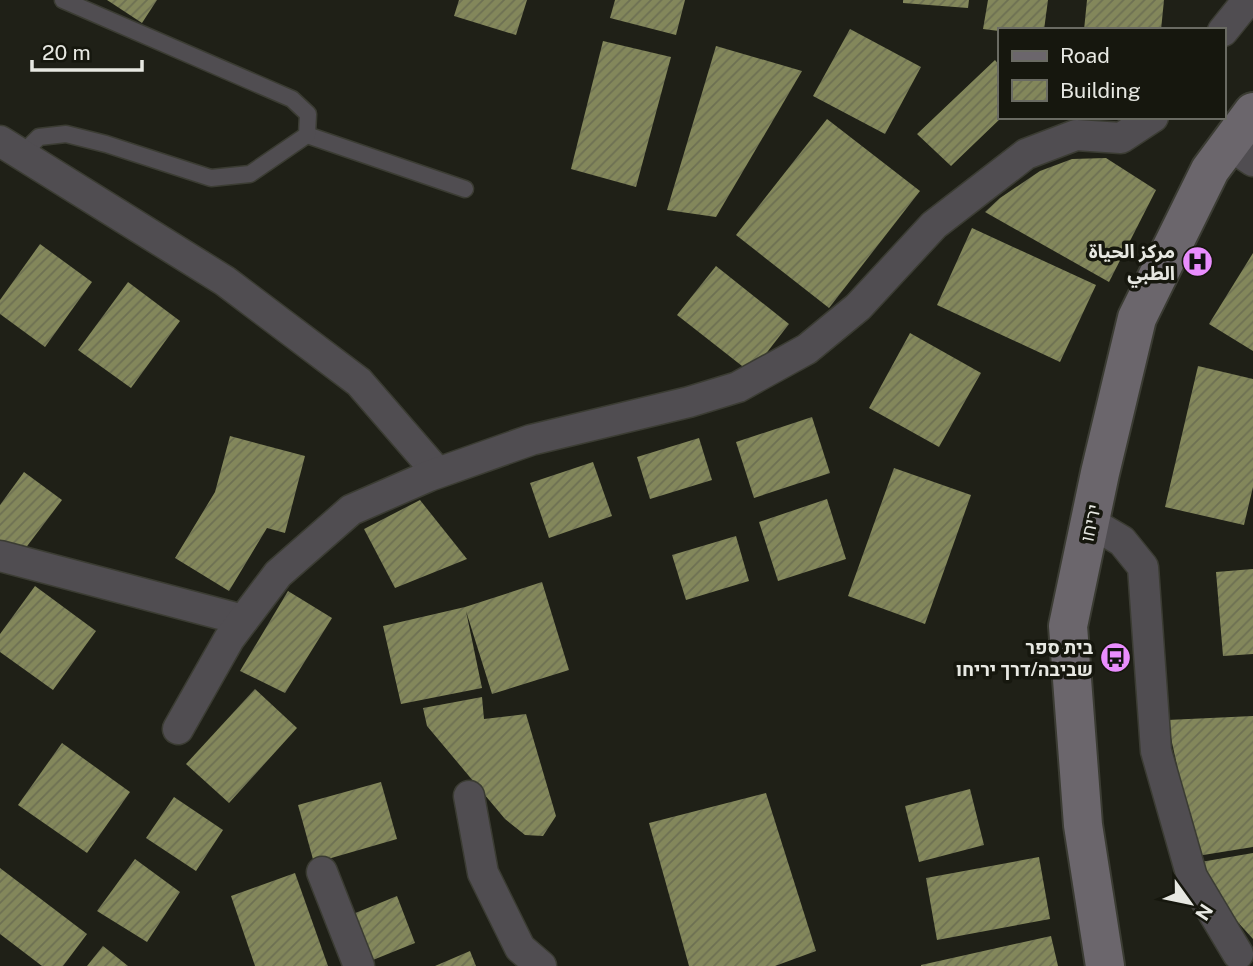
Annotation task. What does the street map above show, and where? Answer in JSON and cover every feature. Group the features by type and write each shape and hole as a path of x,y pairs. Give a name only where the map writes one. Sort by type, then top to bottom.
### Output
{"main road":[{"name":"יריחו","path":"1105,966 1083,825 1069,626 1137,318 1210,170 1241,153 1253,112"}],"street":[{"path":"1225,29 1248,0 1253,5"},
{"path":"178,729 229,639 278,574 351,510 437,472 531,440 677,405 738,387 807,349 858,307 934,225 1026,154 1076,135 1121,138 1150,119"},
{"path":"11,147 225,281 359,382 437,472"},
{"path":"1090,522 1122,541 1143,567 1156,751 1192,877 1238,954"},
{"path":"0,556 243,620"},
{"path":"469,796 483,873 520,948 541,966"},
{"path":"321,872 359,966"}],"lane":[{"path":"63,0 292,99 308,114 307,135"},
{"path":"11,147 39,137 66,134 211,178 250,174 307,135"},
{"path":"307,135 465,189"}],"building":[{"path":"107,0 157,0 142,23"},
{"path":"459,0 527,0 516,35 454,16"},
{"path":"615,0 685,0 676,35 610,18"},
{"path":"903,0 969,0 968,8 903,3"},
{"path":"988,0 1048,0 1044,28 998,28 998,31 983,29"},
{"path":"1087,0 1164,0 1161,28 1084,28"},
{"path":"850,29 921,67 885,134 813,96"},
{"path":"603,41 671,57 636,187 571,169"},
{"path":"716,46 802,71 716,217 667,210"},
{"path":"995,60 998,64 1000,119 951,166 917,134"},
{"path":"827,119 920,191 829,308 736,235"},
{"path":"1106,158 1156,190 1109,282 985,212 1000,198 1040,171 1072,159"},
{"path":"972,228 1096,285 1060,362 937,305"},
{"path":"40,244 92,282 45,347 0,314 0,300"},
{"path":"1253,253 1253,351 1209,324"},
{"path":"716,266 789,324 751,373 677,315"},
{"path":"128,282 180,321 131,388 78,350"},
{"path":"910,333 981,373 939,447 869,408"},
{"path":"1198,366 1253,379 1253,487 1244,525 1165,507"},
{"path":"812,417 830,473 754,498 736,442"},
{"path":"230,436 305,456 285,533 267,528 229,591 175,558 215,492"},
{"path":"699,438 712,480 650,499 637,457"},
{"path":"593,462 612,516 549,538 530,483"},
{"path":"894,468 971,495 925,624 848,596"},
{"path":"24,472 62,500 6,574 0,569 0,505"},
{"path":"827,499 846,559 778,581 759,522"},
{"path":"420,500 467,559 395,588 364,529"},
{"path":"736,536 749,581 686,600 672,555"},
{"path":"1253,569 1253,654 1223,656 1216,572"},
{"path":"542,582 569,670 492,694 466,611 482,688 401,704 383,626 465,607"},
{"path":"35,586 96,631 53,690 0,652 0,634"},
{"path":"288,591 332,618 285,693 240,671"},
{"path":"255,689 297,728 229,803 186,764"},
{"path":"482,697 484,719 526,714 556,816 543,836 525,835 505,819 427,726 423,708"},
{"path":"1253,716 1253,847 1197,856 1167,720"},
{"path":"62,743 130,792 87,853 18,805"},
{"path":"381,782 397,839 314,863 298,805"},
{"path":"970,789 984,845 919,862 905,806"},
{"path":"766,793 816,951 775,966 689,966 649,823"},
{"path":"174,797 223,830 196,871 146,838"},
{"path":"1253,853 1253,939 1207,888 1195,863"},
{"path":"1039,857 1050,919 937,940 926,878"},
{"path":"135,859 180,892 147,942 97,911"},
{"path":"0,868 87,934 63,966 42,966 0,934"},
{"path":"295,873 328,966 255,966 231,896"},
{"path":"397,896 415,943 358,966 331,923"},
{"path":"1051,936 1058,966 921,966 921,965"},
{"path":"103,946 128,966 87,966"},
{"path":"470,951 476,966 435,966"}],"place":[{"name":"مركز الحياة الطبي","path":"1198,262"},
{"name":"בית ספר שביבה/דרך יריחו","path":"1116,658"}]}
